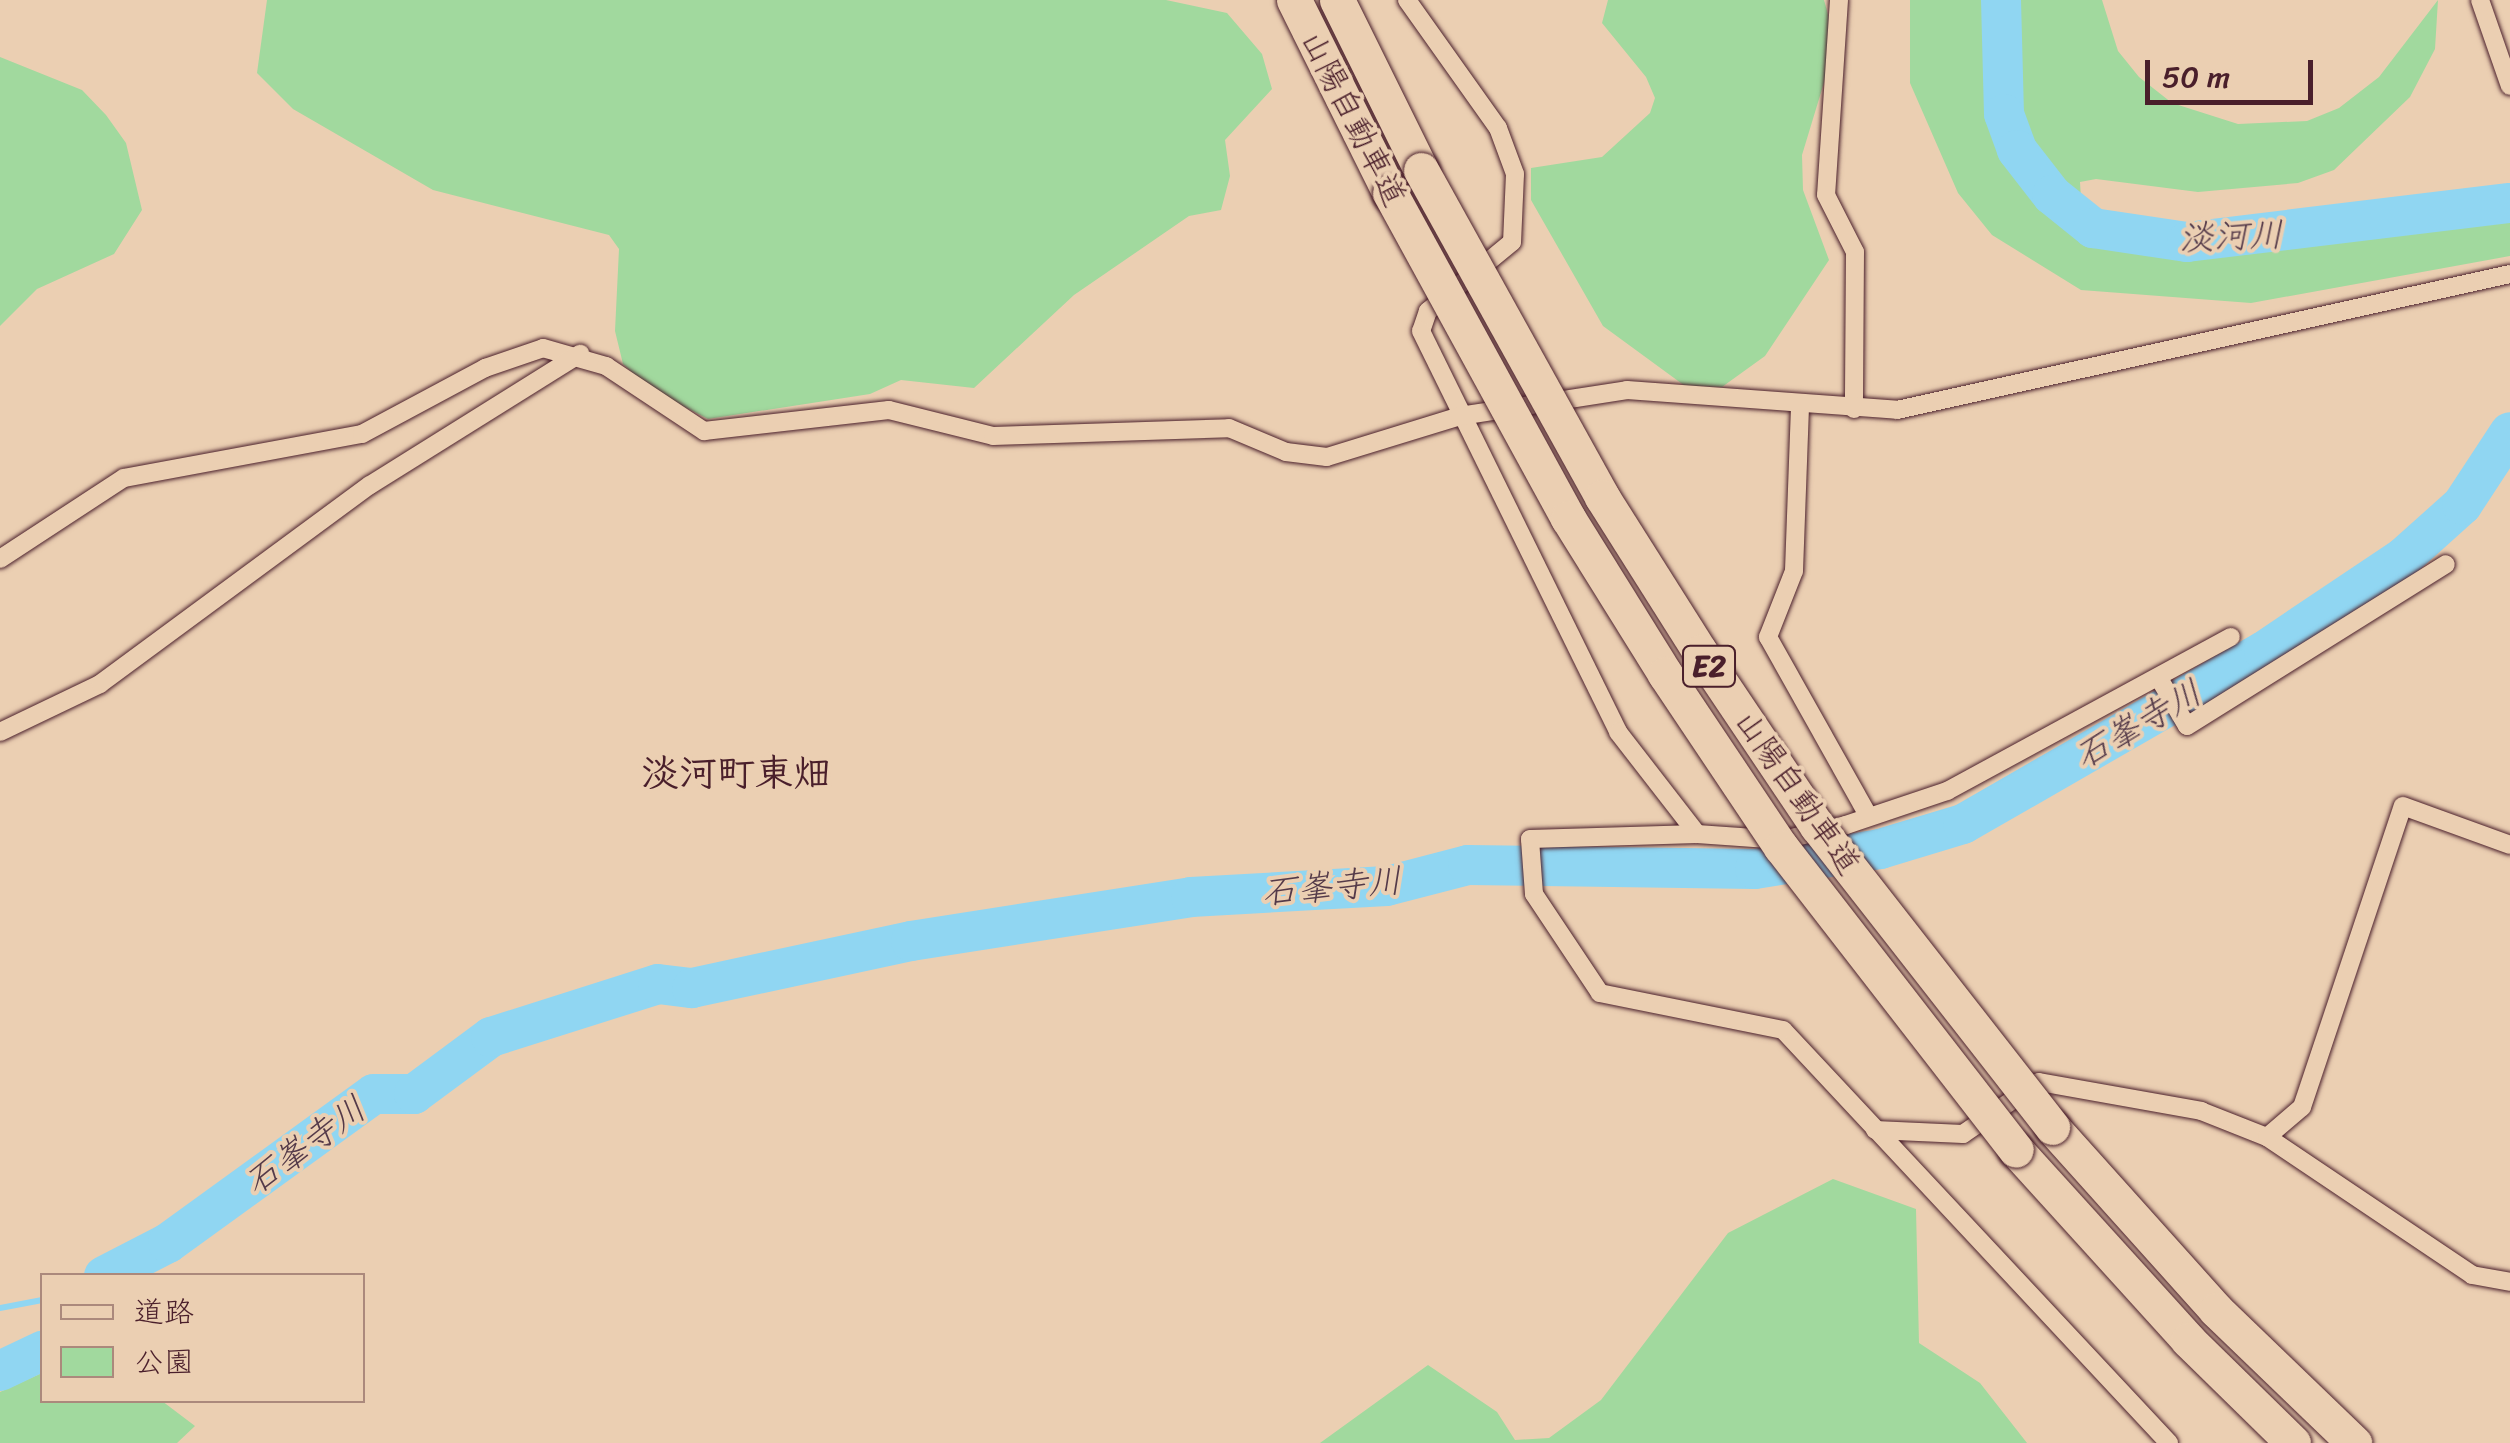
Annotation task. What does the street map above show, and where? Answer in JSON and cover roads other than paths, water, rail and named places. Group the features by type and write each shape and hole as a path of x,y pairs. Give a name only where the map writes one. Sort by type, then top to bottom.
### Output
{"highway":[{"name":"山陽自動車道","path":"1294,0 1390,193 1568,518 1665,674 1781,848 2016,1150 2188,1340 2293,1443"},
{"name":"山陽自動車道","path":"1338,0 1421,170 1593,480 1700,652 1829,841 2052,1127 2216,1310 2354,1443"}],"street":[{"path":"1406,0 1498,128 1515,174 1512,242 1428,310 1421,331 1618,732 1696,834"},
{"path":"1839,0 1826,194 1855,252 1854,409"},
{"path":"2480,0 2510,86"},
{"path":"0,559 124,478 362,434 485,368 543,348 582,354 704,431 889,410 993,436 1229,428 1286,452 1327,457 1460,416 1626,390 1800,407 1897,410 2510,274"},
{"path":"0,732 100,684 370,485 582,354"},
{"path":"1800,407 1794,571 1768,638 1868,815"},
{"path":"2160,680 2187,726 2446,564"},
{"path":"2169,1443 1783,1030 1600,994 1533,883 1530,839 1696,834 1783,840 1947,791 2160,680 2231,636"},
{"path":"2267,1137 2302,1108 2403,806 2510,845"},
{"path":"1875,1130 1963,1134 2039,1082 2201,1112 2267,1137 2472,1276 2510,1282"}],"waterway":[{"name":"淡河川","path":"2001,0 2004,114 2017,150 2052,195 2093,228 2187,242 2510,203"},
{"name":"石峯寺川","path":"110,1273 168,1243 374,1094 414,1094 491,1037 658,984 692,988 911,941 1191,897 1387,886 1468,865 1755,869 1880,849 1963,824 2264,651 2404,557 2462,505 2510,432"},
{"path":"0,1308 40,1300"},
{"name":"石峯寺川","path":"0,1371 40,1352"}],"district":[{"name":"淡河町東畑","path":"736,774"}]}
